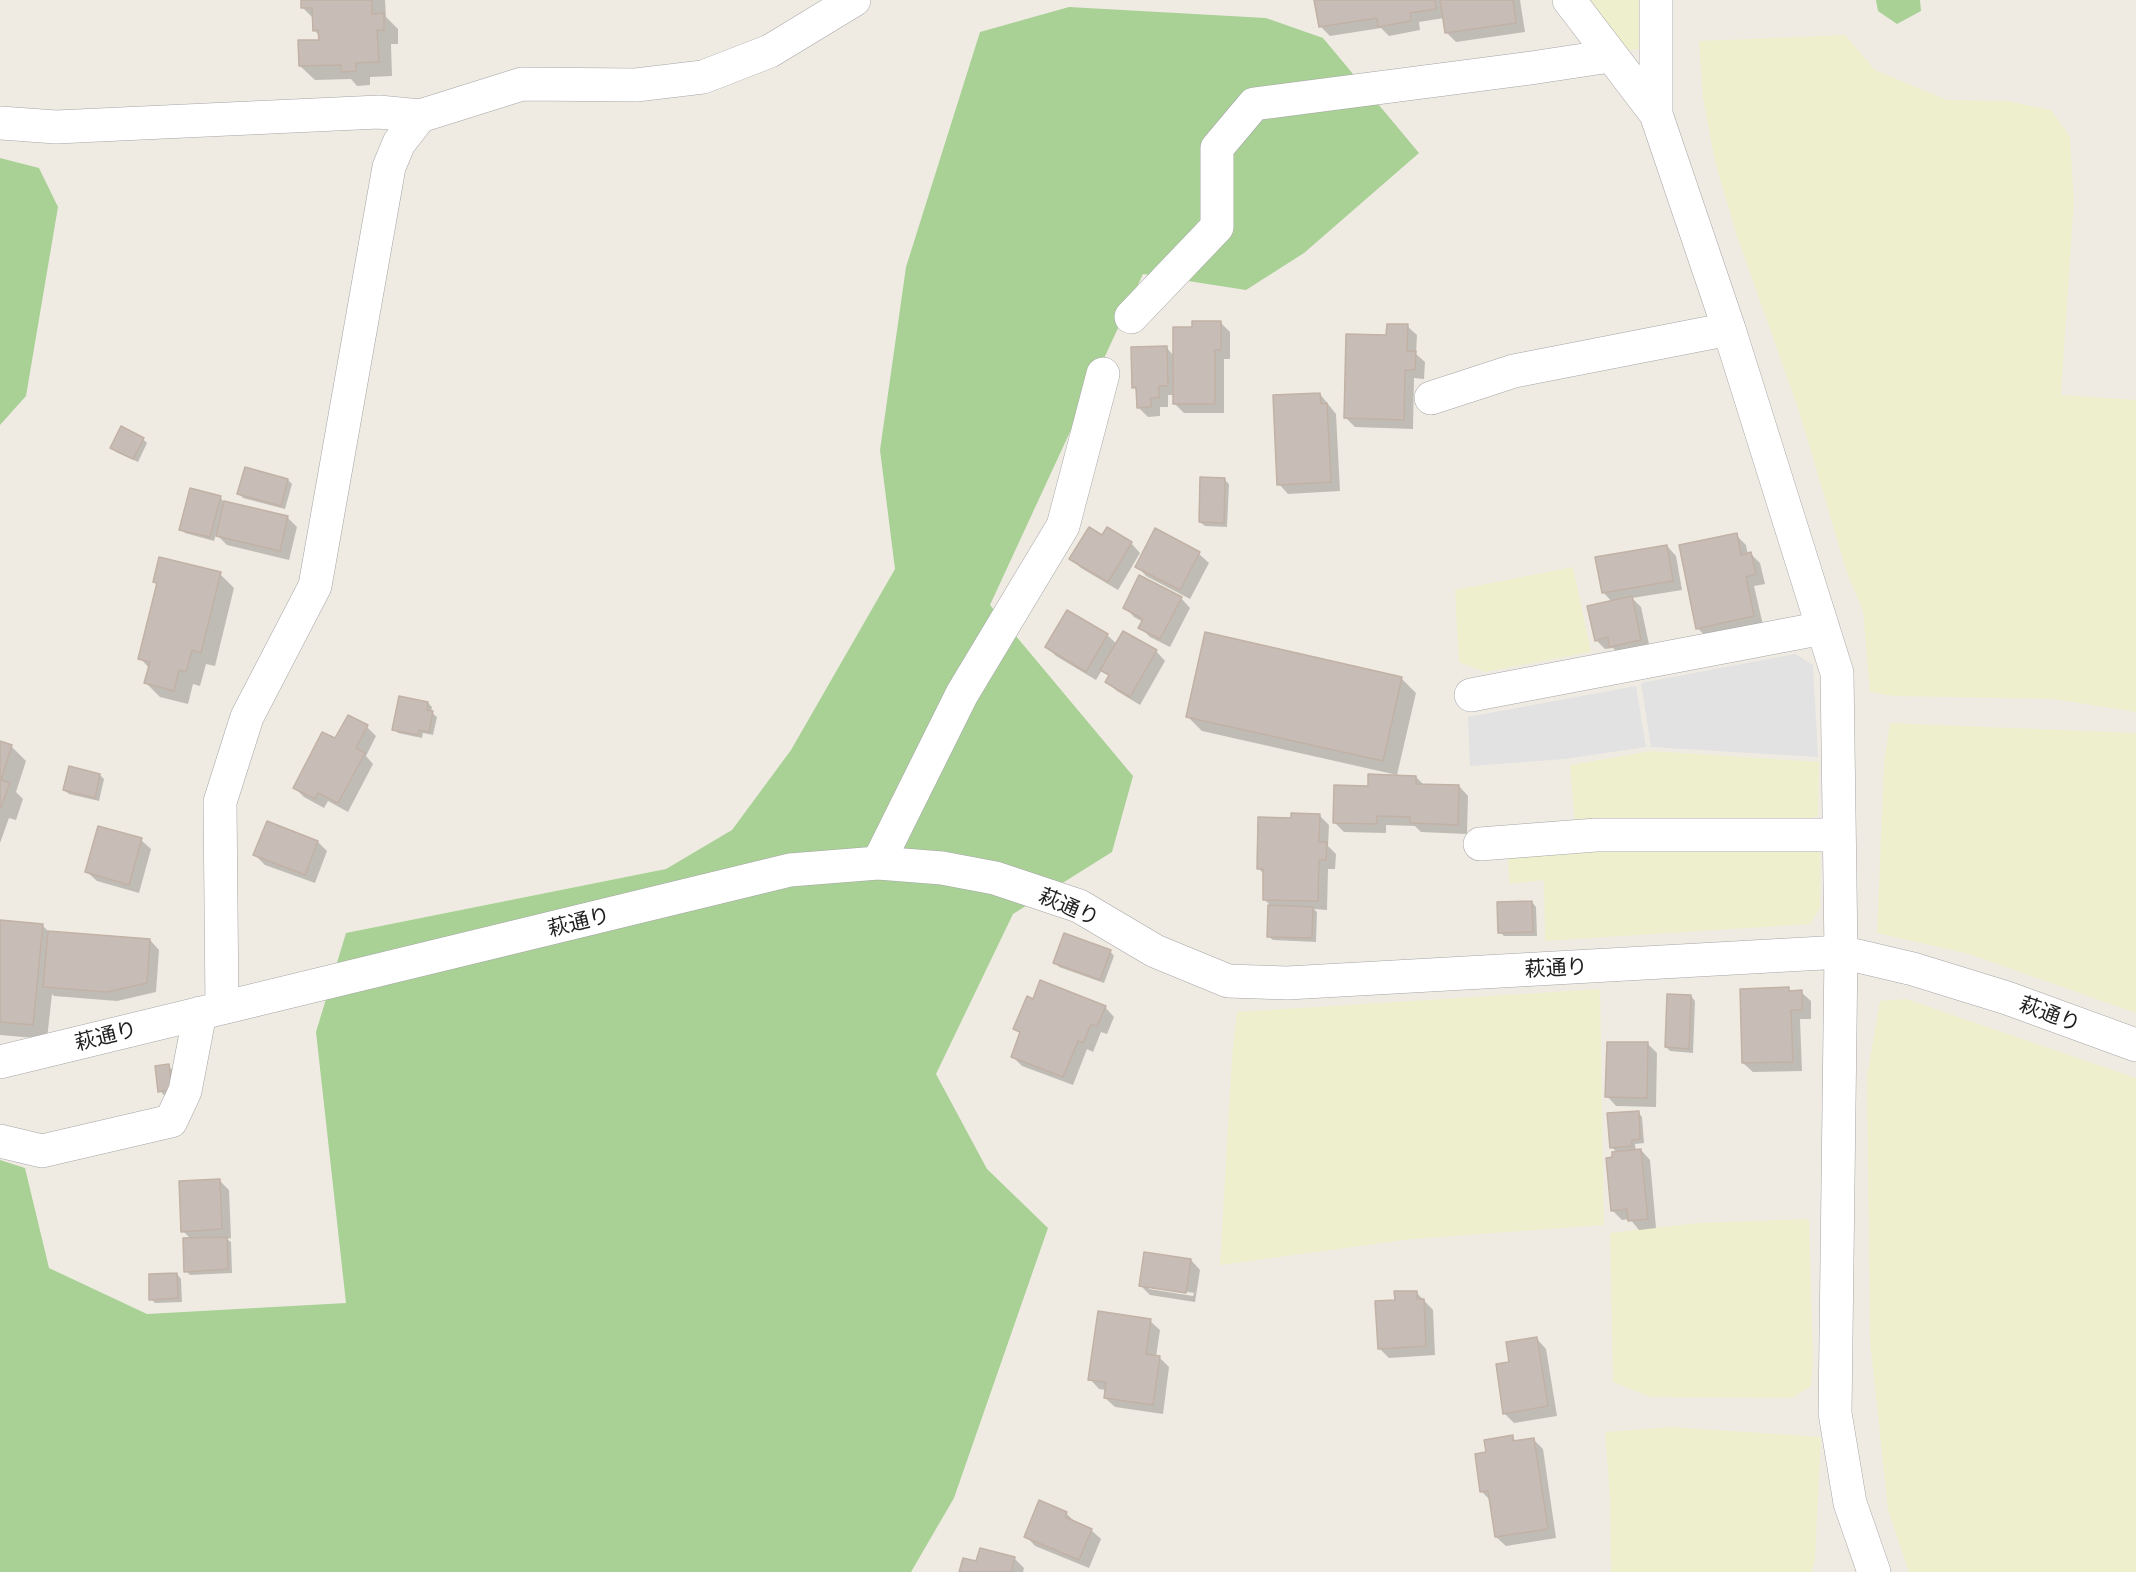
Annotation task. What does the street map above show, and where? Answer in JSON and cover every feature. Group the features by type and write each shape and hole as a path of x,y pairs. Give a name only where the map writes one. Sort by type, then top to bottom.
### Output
{"street":[{"path":"0,123 56,127 379,112 420,116 522,84 636,85 703,77 770,51 854,0"},
{"path":"1569,0 1656,114"},
{"path":"1656,0 1656,114 1729,329 1837,673 1841,952 1835,1413 1850,1503 1874,1572"},
{"path":"1131,317 1217,227 1217,148 1254,104 1610,56"},
{"path":"0,1140 42,1151 171,1121 185,1091 211,1011 220,802 248,717 315,586 389,167 399,142 420,116"},
{"path":"1431,398 1514,371 1729,329"},
{"path":"878,863 962,694 1063,526 1103,374"},
{"path":"1471,695 1823,628"},
{"path":"1480,844 1596,835 1839,835"},
{"name":"萩通り","path":"0,1062 790,870 878,863 942,868 1006,881 1079,906 1155,951 1228,981 1287,983 1841,952 1913,969 2007,998 2136,1045"}],"green space":[{"path":"1590,0 1645,0 1641,49 1628,50"},
{"path":"1876,0 1920,0 1921,11 1897,24 1878,11"},
{"path":"1069,7 1266,18 1323,38 1419,153 1304,253 1246,290 1143,274 990,605 1133,776 1112,852 1013,914 936,1074 987,1169 1048,1228 954,1498 911,1572 0,1572 0,1160 25,1168 49,1268 147,1314 346,1303 316,1032 346,933 666,869 732,830 791,750 895,569 880,450 906,267 980,32"},
{"path":"1845,35 1875,70 1947,100 2007,101 2051,110 2070,137 2074,201 2061,395 2136,400 2136,712 2053,699 1894,696 1870,692 1863,611 1847,573 1799,411 1737,236 1715,162 1703,98 1699,41"},
{"path":"0,158 39,168 58,207 26,396 0,425"},
{"path":"1573,567 1591,652 1485,672 1459,662 1455,590"},
{"path":"1890,723 2136,733 2136,1013 1969,954 1877,933 1884,764"},
{"path":"1651,751 1819,762 1818,816 1788,826 1575,826 1570,765"},
{"path":"1800,845 1820,849 1820,908 1810,924 1545,941 1544,880 1509,884 1508,859 1517,852"},
{"path":"1600,989 1604,1225 1412,1239 1220,1265 1232,1056 1237,1012"},
{"path":"1906,999 2136,1078 2136,1572 1909,1572 1888,1510 1870,1341 1867,1077 1880,1001"},
{"path":"1809,1219 1813,1361 1811,1386 1792,1398 1650,1397 1613,1382 1610,1233 1698,1223"},
{"path":"1670,1427 1821,1437 1815,1559 1812,1572 1611,1572 1610,1497 1605,1432"}],"shaded area":[{"path":"1795,654 1813,665 1818,757 1651,747 1641,683"},
{"path":"1636,686 1646,747 1565,759 1470,766 1468,717"}],"building":[{"path":"301,0 372,0 372,14 384,13 384,30 377,30 379,62 356,63 356,71 341,72 341,65 299,66 298,40 319,40 318,30 313,31 312,8 301,8"},
{"path":"1314,0 1435,0 1436,9 1410,13 1411,21 1378,27 1377,18 1319,27"},
{"path":"1440,0 1513,0 1516,23 1445,33"},
{"path":"1192,321 1221,321 1221,350 1215,350 1215,404 1173,404 1173,327 1192,327"},
{"path":"1387,324 1408,324 1407,351 1416,351 1415,370 1405,370 1404,420 1344,418 1346,334 1386,335"},
{"path":"1167,346 1168,386 1159,386 1159,398 1151,398 1151,407 1137,408 1136,387 1132,388 1131,347"},
{"path":"1320,393 1321,404 1327,403 1331,482 1277,485 1273,395"},
{"path":"121,426 144,438 133,459 110,448"},
{"path":"245,467 288,479 281,506 237,494"},
{"path":"1200,477 1225,478 1224,523 1199,522"},
{"path":"190,488 221,496 210,537 179,530"},
{"path":"224,501 288,516 280,551 216,536"},
{"path":"1089,527 1102,535 1107,527 1132,542 1108,582 1069,559"},
{"path":"1155,528 1200,552 1180,590 1135,567"},
{"path":"1737,533 1741,555 1751,552 1756,574 1746,577 1754,616 1696,629 1679,545"},
{"path":"1667,545 1673,581 1602,593 1595,557"},
{"path":"159,557 221,572 201,653 192,650 186,672 179,670 174,691 144,683 150,662 138,659 157,583 153,582"},
{"path":"1139,575 1182,597 1160,639 1138,628 1143,619 1123,608"},
{"path":"1632,596 1641,640 1609,647 1608,637 1595,641 1587,606"},
{"path":"1067,610 1108,634 1086,672 1045,647"},
{"path":"1123,631 1157,650 1130,697 1105,682 1109,675 1100,670"},
{"path":"1205,632 1402,677 1383,761 1186,717"},
{"path":"399,696 428,702 427,710 433,711 429,732 419,730 418,735 392,730"},
{"path":"348,715 368,725 356,748 365,753 338,803 318,793 315,799 293,788 322,732 335,738"},
{"path":"0,741 12,745 1,780 10,783 1,807 0,807"},
{"path":"69,766 100,774 95,798 63,790"},
{"path":"1368,774 1416,776 1416,784 1459,785 1458,825 1410,823 1410,817 1377,816 1377,824 1333,823 1334,785 1368,786"},
{"path":"1291,813 1320,814 1319,842 1327,842 1326,860 1319,860 1318,901 1263,900 1263,869 1257,869 1258,817 1291,818"},
{"path":"267,821 318,841 305,875 253,855"},
{"path":"98,826 142,838 129,885 85,872"},
{"path":"1532,901 1533,932 1498,933 1497,902"},
{"path":"1268,905 1313,907 1312,938 1267,937"},
{"path":"0,920 43,924 33,1025 0,1022"},
{"path":"48,931 150,939 147,983 107,992 43,987"},
{"path":"1064,933 1111,950 1100,980 1053,963"},
{"path":"1040,980 1106,1006 1097,1026 1091,1024 1083,1043 1078,1041 1063,1077 1011,1057 1020,1032 1013,1029 1027,996 1033,999"},
{"path":"1789,987 1789,991 1802,990 1802,1010 1791,1010 1793,1062 1742,1063 1740,989"},
{"path":"1667,994 1691,995 1689,1049 1665,1047"},
{"path":"1607,1042 1648,1042 1647,1098 1605,1097"},
{"path":"169,1064 172,1089 158,1092 155,1066"},
{"path":"1639,1111 1640,1139 1632,1140 1632,1146 1610,1148 1607,1113"},
{"path":"1641,1149 1648,1219 1628,1221 1627,1209 1611,1211 1606,1158 1612,1157 1612,1152"},
{"path":"220,1179 222,1229 181,1232 179,1181"},
{"path":"227,1237 228,1269 184,1272 183,1238"},
{"path":"1144,1252 1191,1259 1186,1293 1139,1286"},
{"path":"177,1273 178,1298 149,1300 149,1274"},
{"path":"1394,1291 1417,1291 1417,1299 1424,1299 1426,1346 1378,1349 1375,1301 1395,1300"},
{"path":"1098,1311 1151,1319 1146,1354 1160,1356 1153,1405 1104,1398 1106,1382 1088,1380"},
{"path":"1537,1337 1548,1406 1503,1414 1496,1364 1509,1362 1506,1342"},
{"path":"1513,1435 1513,1441 1534,1438 1548,1529 1495,1537 1488,1491 1480,1492 1475,1454 1486,1452 1484,1440"},
{"path":"1039,1500 1067,1512 1065,1517 1092,1529 1079,1560 1024,1537"},
{"path":"980,1548 1015,1557 1011,1572 959,1572 963,1558 976,1561"}]}
